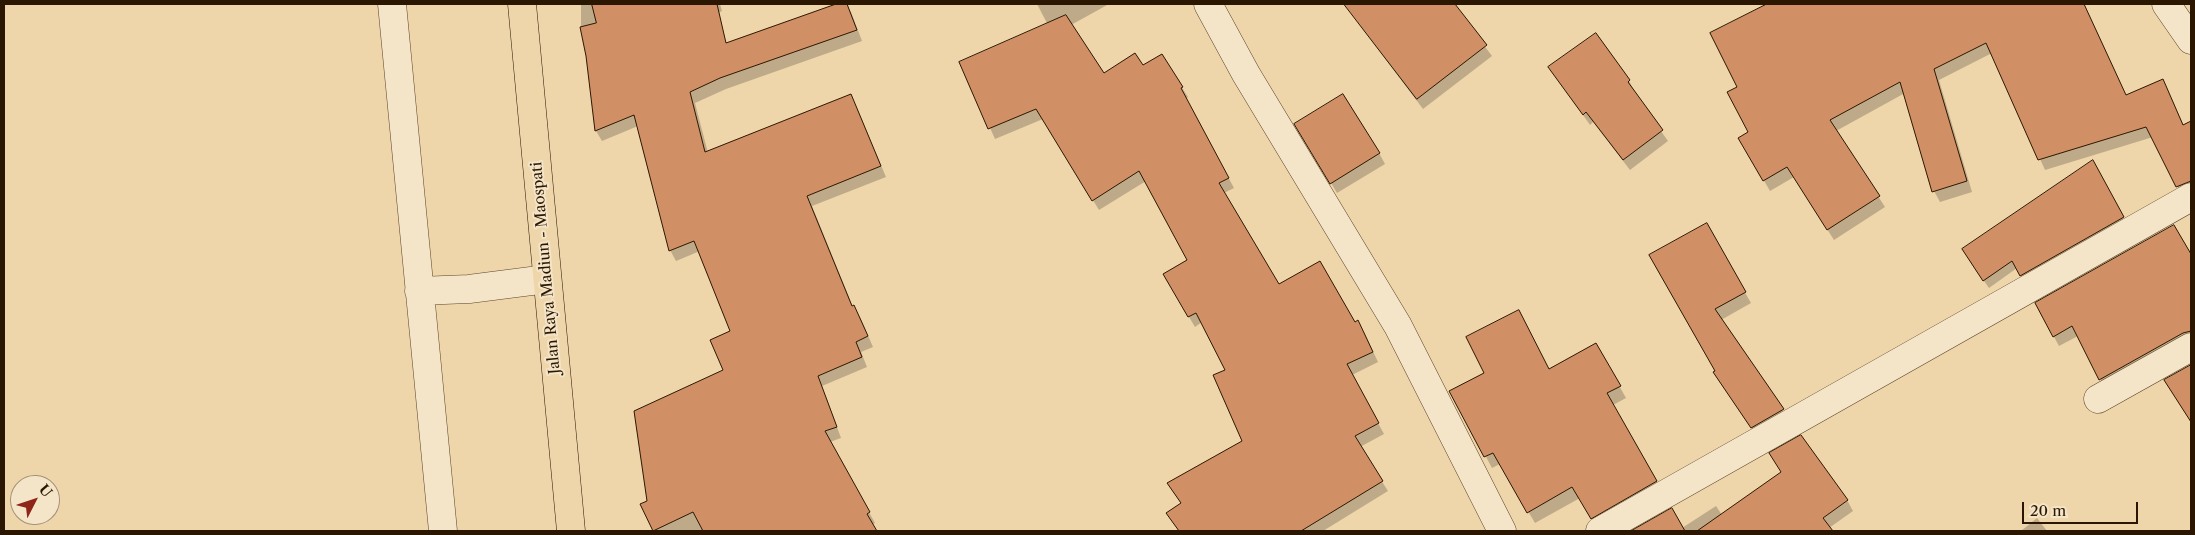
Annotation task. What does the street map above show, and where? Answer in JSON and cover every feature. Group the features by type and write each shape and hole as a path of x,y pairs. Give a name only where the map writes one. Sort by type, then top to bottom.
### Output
{"highway":[{"name":"Jalan Raya Madiun - Maospati","path":"522,4 571,531"}],"street":[{"path":"392,4 443,531"},
{"path":"1208,4 1246,74 1398,326 1502,531"},
{"path":"2166,4 2191,40"},
{"path":"1600,531 2191,197"},
{"path":"419,291 469,289 547,279"},
{"path":"2098,399 2191,347"}],"building":[{"path":"592,4 717,4 726,43 836,4 847,4 857,30 720,78 690,92 705,152 851,94 881,166 807,196 852,306 854,305 868,336 856,342 862,357 818,376 837,427 825,431 870,512 867,514 877,531 703,531 693,512 653,531 640,504 647,501 634,411 723,370 710,340 730,331 694,241 669,251 634,115 595,131 586,56 580,27 596,23"},
{"path":"1344,4 1455,4 1487,45 1417,99"},
{"path":"1767,4 2084,4 2126,95 2163,79 2183,125 2191,121 2191,181 2176,187 2146,127 2038,160 1986,43 1934,69 1967,181 1932,192 1900,82 1830,120 1880,196 1827,230 1787,167 1763,181 1738,138 1748,132 1727,92 1737,87 1710,33"},
{"path":"1066,15 1104,73 1135,53 1143,65 1162,54 1183,87 1181,88 1229,178 1219,183 1279,284 1320,261 1355,322 1358,320 1373,352 1347,364 1379,423 1355,436 1383,481 1301,531 1179,531 1166,513 1181,503 1167,483 1242,441 1213,375 1225,370 1196,313 1188,317 1163,274 1187,260 1139,171 1092,201 1036,109 988,129 959,62"},
{"path":"1596,33 1630,80 1628,82 1663,130 1623,160 1586,112 1583,115 1548,67"},
{"path":"1343,94 1380,153 1330,184 1294,124"},
{"path":"2093,160 2124,217 2020,276 2012,261 1983,281 1962,249"},
{"path":"1707,223 1746,292 1715,309 1784,409 1751,428 1713,372 1715,371 1649,255"},
{"path":"2174,225 2191,254 2191,331 2183,333 2099,380 2072,326 2053,337 2035,303"},
{"path":"1519,310 1549,369 1596,343 1621,386 1607,393 1657,481 1591,519 1572,487 1527,513 1493,453 1484,457 1449,391 1484,373 1466,337"},
{"path":"2191,365 2191,422 2164,380"},
{"path":"1801,435 1848,500 1823,518 1833,531 1697,531 1781,472 1769,453"},
{"path":"1672,508 1685,531 1631,531"}]}
